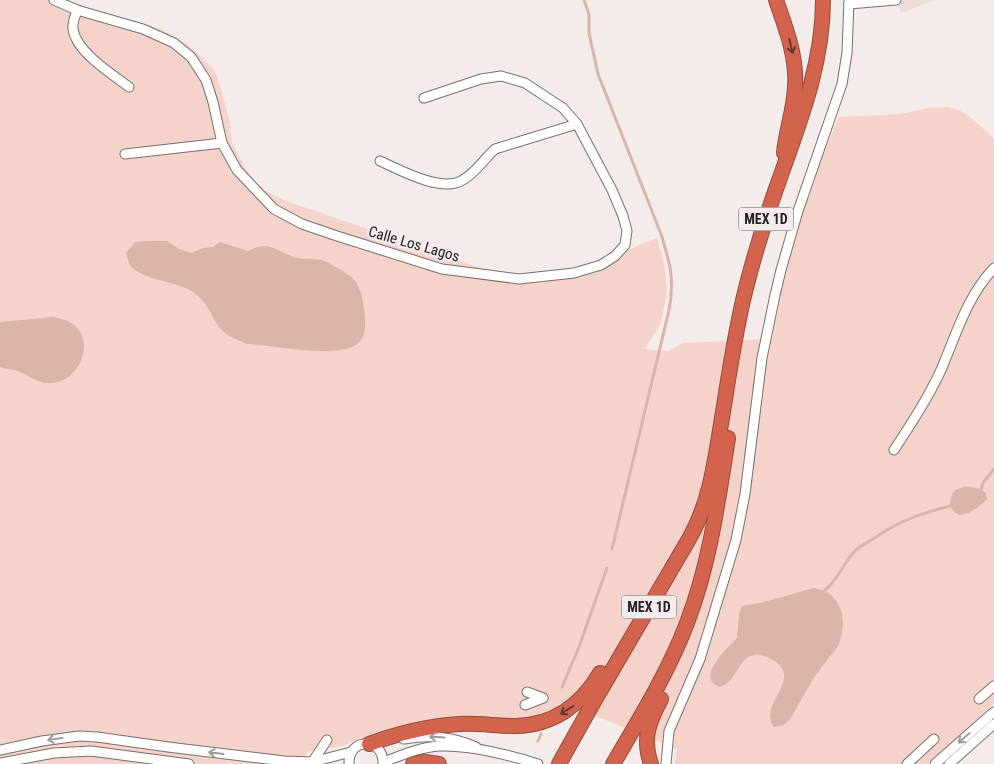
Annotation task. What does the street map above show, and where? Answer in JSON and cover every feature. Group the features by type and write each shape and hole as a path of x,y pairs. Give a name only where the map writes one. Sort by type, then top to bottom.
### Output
{"highway":[{"path":"776,0 791,44 795,68 794,103 786,132 782,171"},
{"name":"MEX 1D","path":"613,764 660,682 687,622 704,569 712,538 732,358 745,290 767,215 812,84 821,31 823,0"},
{"name":"MEX 1D","path":"559,764 592,703 696,527 707,496 723,440 754,292 775,217 817,86 826,31 828,0"},
{"path":"374,746 398,734 438,726 470,724 528,725 555,717 577,703 595,681 683,534 697,505 723,440"},
{"path":"651,764 646,740 650,722 695,624 707,589 718,546 725,497 723,440"},
{"path":"413,764 425,762 439,764"}],"street":[{"name":"Calle Los Lagos","path":"54,0 77,10 143,29 174,43 191,57 206,80 222,143 237,170 264,200 302,224 442,269 519,278 574,274 601,265 615,256 625,245 627,231 612,190 577,124 563,108 525,83 501,76 481,79 424,98"},
{"path":"666,764 669,731 700,659 736,540 745,494 762,358 780,270 798,211 842,84 847,53 849,2 896,0"},
{"path":"77,10 73,27 77,40 95,61 129,87"},
{"path":"380,161 436,183 461,181 495,149 577,124"},
{"path":"125,154 222,143"},
{"path":"894,450 916,415 940,370 972,298 987,274 994,268"},
{"path":"979,699 994,686"},
{"path":"525,706 543,698 527,692"},
{"path":"935,764 994,712"},
{"path":"949,764 994,724"},
{"path":"0,750 78,736 97,737 243,760 311,763 351,752 359,745 374,746 401,739 431,737 459,740 484,750 538,764"},
{"path":"907,764 934,739"},
{"path":"311,763 327,740"},
{"path":"374,746 382,754 384,763 410,752 440,746 484,750"},
{"path":"0,763 75,751 115,754 189,764"},
{"path":"349,764 351,752"}],"shaded area":[{"path":"0,0 68,0 161,29 188,45 213,68 229,119 232,143 244,166 256,183 283,200 478,267 502,272 527,274 585,267 657,238 665,268 667,293 661,323 645,349 668,351 683,343 772,339 778,299 804,206 815,172 839,117 901,114 928,108 948,107 959,110 970,117 994,138 994,704 927,764 675,764 677,749 569,705 524,719 399,729 375,733 342,746 307,752 303,764 0,764"},
{"path":"894,0 934,0 902,13"},
{"path":"167,241 179,249 191,253 203,248 213,247 220,242 248,251 267,246 294,257 326,262 349,275 359,287 363,300 365,322 362,339 353,347 335,351 323,351 247,344 229,336 217,323 205,304 193,292 178,285 141,274 129,264 126,253 135,242"},
{"path":"53,317 74,325 80,333 83,342 84,351 81,361 69,376 61,381 46,383 15,370 0,367 0,322"},
{"path":"973,487 981,490 986,493 987,499 974,510 959,515 951,507 950,501 955,490"},
{"path":"814,588 824,591 837,602 843,619 841,637 838,646 815,676 790,719 784,725 774,727 770,718 771,709 783,683 784,674 781,666 771,659 760,655 752,655 741,664 727,683 720,687 713,683 710,677 712,670 721,655 737,638 739,614 742,606"}],"waterway":[{"path":"584,0 589,14 589,33 598,74 661,234 669,263 672,290 669,310 612,549"},
{"path":"981,490 983,483 994,469"},
{"path":"824,591 833,582 850,557 862,545 903,521 950,506"},
{"path":"562,687 579,647 607,568"},
{"path":"538,741 541,734"}]}
